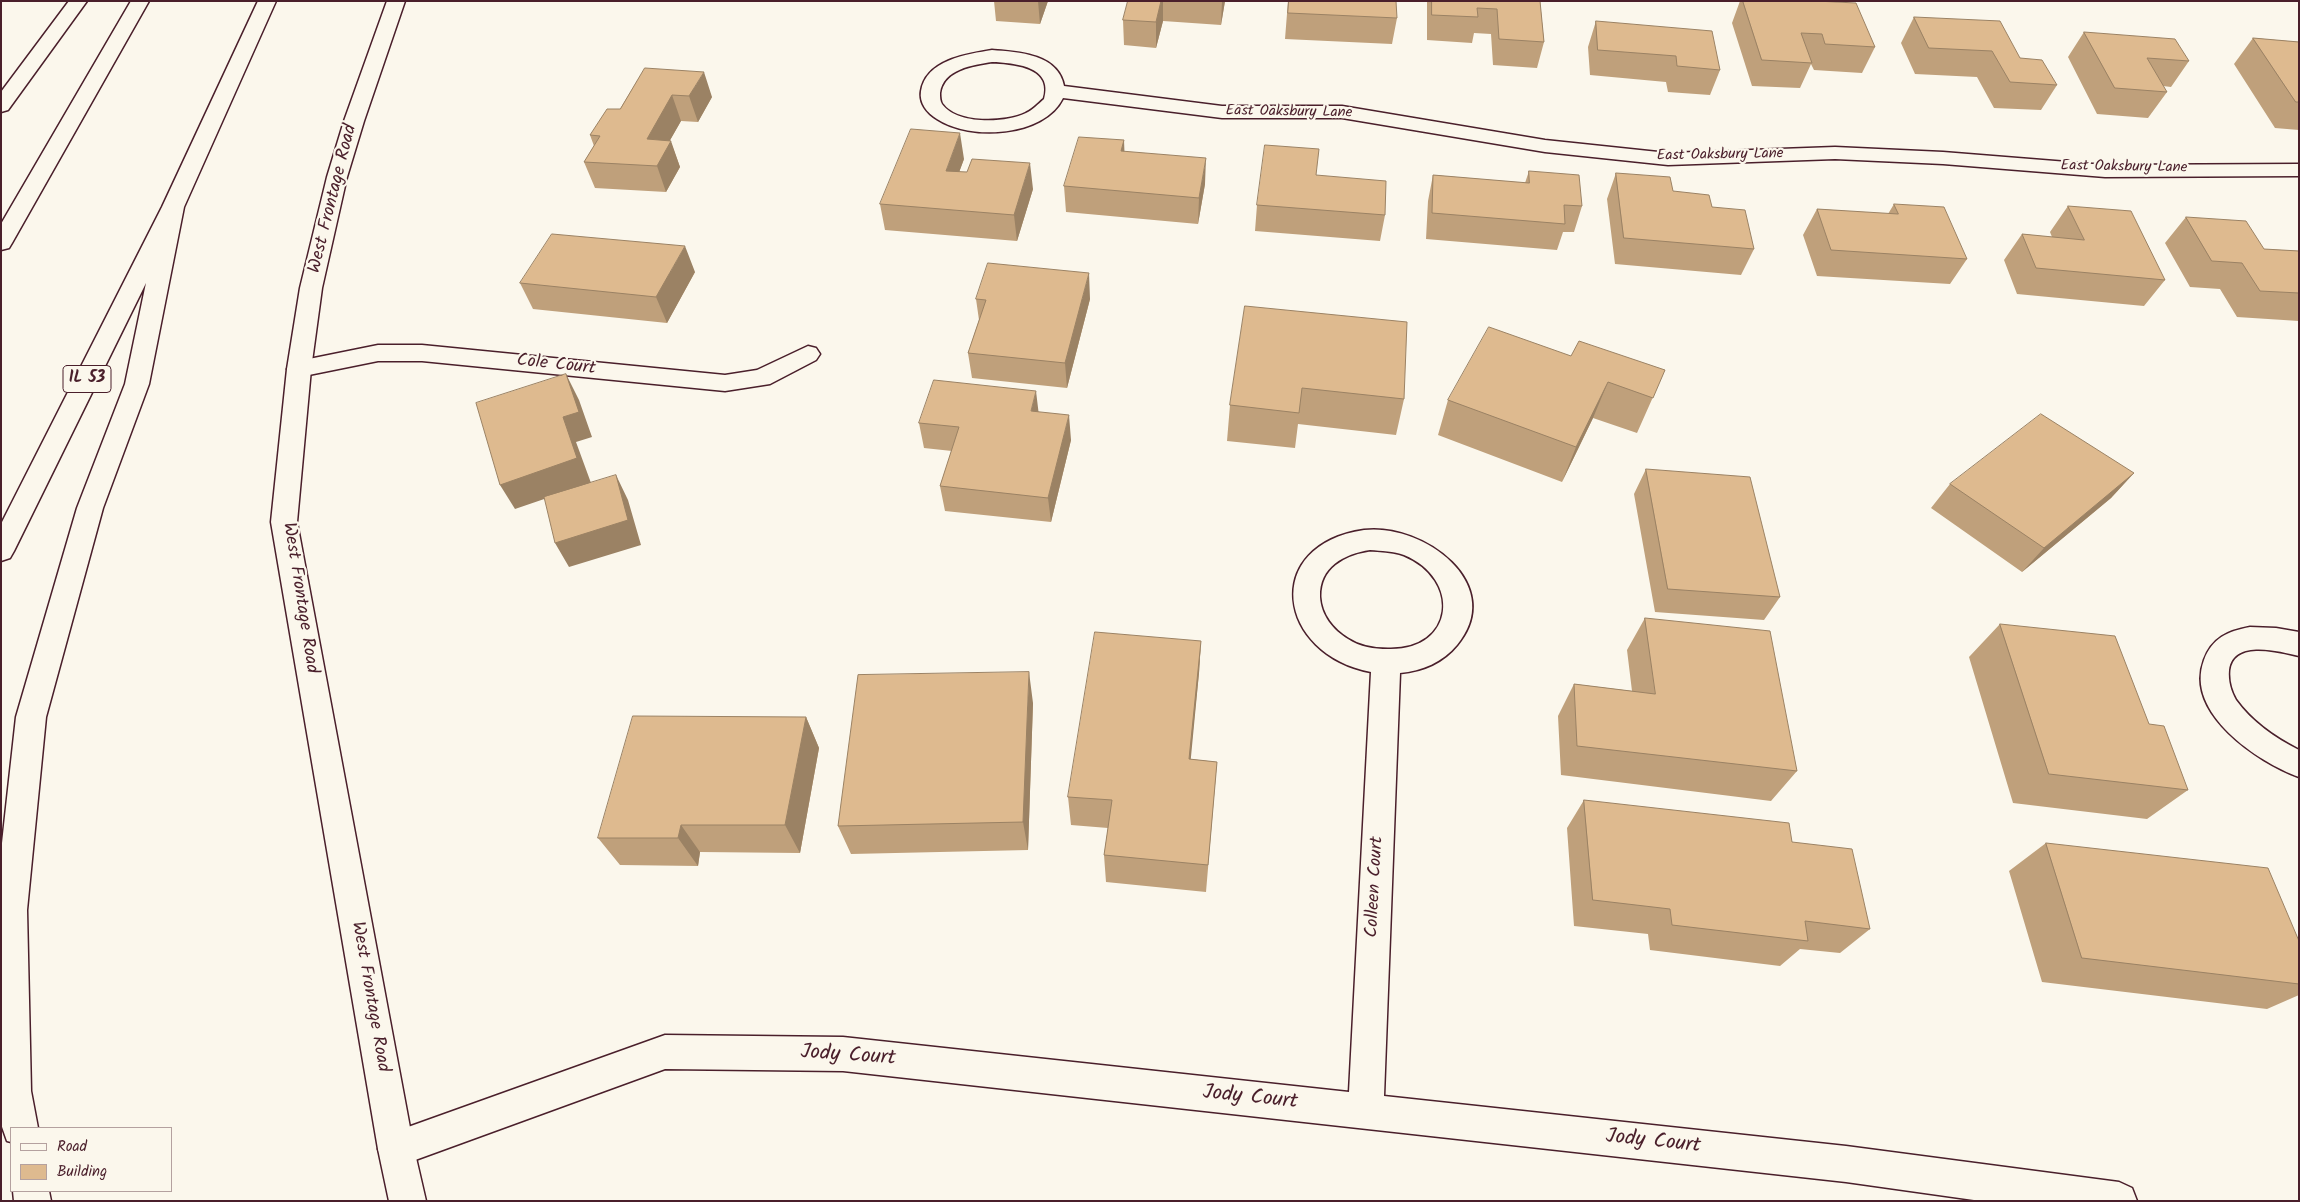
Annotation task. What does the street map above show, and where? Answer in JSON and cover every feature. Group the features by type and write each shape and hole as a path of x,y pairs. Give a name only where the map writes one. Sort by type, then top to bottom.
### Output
{"main road":[{"path":"1,106 78,1"},
{"path":"1,243 140,1"},
{"name":"IL 53","path":"1,551 173,207 267,1"},
{"name":"West Frontage Road","path":"396,1 354,121 337,177 311,288 299,369 284,522 396,1149 408,1201"},
{"path":"992,56 1012,57 1030,61 1044,69 1053,79 1056,91 1052,101 1043,110 1030,118 995,126 967,124 944,116 935,108 930,97 932,86 940,74 971,59 992,56"},
{"name":"East Oaksbury Lane","path":"1056,91 1222,112 1342,112 1545,146 1668,159 1835,152 1943,158 2105,171 2299,170"},
{"path":"20,1127 13,1092 11,910 31,717 90,508 137,384 173,207"},
{"name":"Cole Court","path":"299,369 378,354 422,353 725,383 762,378 808,354"},
{"path":"1370,540 1386,541 1417,549 1437,562 1451,580 1459,599 1458,618 1449,637 1433,651 1411,660 1386,662 1360,657 1336,646 1318,629 1307,609 1306,588 1312,569 1326,554 1346,544 1370,540"},
{"path":"2299,644 2276,638 2250,638 2230,644 2217,658 2214,676 2220,698 2235,720 2259,742 2299,764"},
{"name":"Colleen Court","path":"1366,1112 1386,662"},
{"name":"Jody Court","path":"396,1149 665,1052 843,1054 1846,1164 2119,1201"}],"building":[{"path":"1128,1 1161,1 1156,22 1123,20"},
{"path":"1289,1 1396,1 1397,18 1288,13"},
{"path":"1432,1 1540,1 1544,42 1499,39 1497,9 1477,8 1478,17 1432,15"},
{"path":"1743,1 1856,3 1875,47 1825,44 1822,34 1801,33 1812,63 1762,60"},
{"path":"1914,17 2000,21 2020,58 2042,60 2057,85 2010,82 1992,51 1929,48"},
{"path":"1596,21 1712,31 1720,70 1677,66 1676,56 1598,50"},
{"path":"2084,32 2175,39 2189,61 2147,58 2167,92 2115,88"},
{"path":"2253,38 2299,42 2299,102 2296,102"},
{"path":"645,68 704,72 689,96 672,95 647,139 671,141 657,166 584,162 600,136 590,135 607,109 620,109"},
{"path":"911,129 960,133 946,171 967,172 972,159 1030,163 1014,215 880,204"},
{"path":"1079,137 1124,140 1121,151 1206,158 1199,198 1064,186"},
{"path":"1265,145 1319,149 1316,175 1386,181 1385,215 1257,205"},
{"path":"1529,171 1579,175 1582,206 1564,205 1565,224 1432,213 1433,175 1529,183"},
{"path":"1616,173 1670,177 1673,191 1709,195 1712,207 1745,210 1754,249 1624,238"},
{"path":"1894,204 1944,207 1967,259 1831,250 1817,209 1898,214"},
{"path":"2068,206 2131,211 2165,280 2036,268 2022,234 2084,240"},
{"path":"2186,217 2246,221 2264,249 2299,251 2299,293 2260,291 2242,263 2212,261"},
{"path":"552,234 685,246 656,297 520,283"},
{"path":"988,263 1089,273 1065,363 968,353 986,300 976,299"},
{"path":"1245,306 1407,322 1404,399 1302,388 1299,413 1230,405"},
{"path":"1489,327 1571,356 1579,341 1665,370 1653,398 1608,382 1576,447 1448,400"},
{"path":"566,374 579,412 563,417 577,458 500,485 476,403"},
{"path":"934,380 1036,391 1031,411 1069,415 1048,498 940,486 959,427 919,423"},
{"path":"2041,414 2134,473 2044,548 1950,484"},
{"path":"1646,469 1750,477 1780,597 1668,589"},
{"path":"616,475 628,520 555,543 544,497"},
{"path":"1645,618 1770,631 1797,771 1577,746 1574,684 1655,694"},
{"path":"2000,624 2115,636 2149,724 2164,726 2188,790 2049,774"},
{"path":"1095,632 1201,641 1189,759 1217,762 1208,865 1104,855 1112,800 1068,797"},
{"path":"1029,672 1023,822 838,826 858,675"},
{"path":"633,716 806,717 785,825 681,825 678,838 598,838"},
{"path":"1584,800 1789,823 1792,842 1852,849 1870,929 1805,921 1808,941 1672,925 1670,909 1593,900"},
{"path":"2046,843 2268,868 2299,941 2299,984 2082,958"}]}
